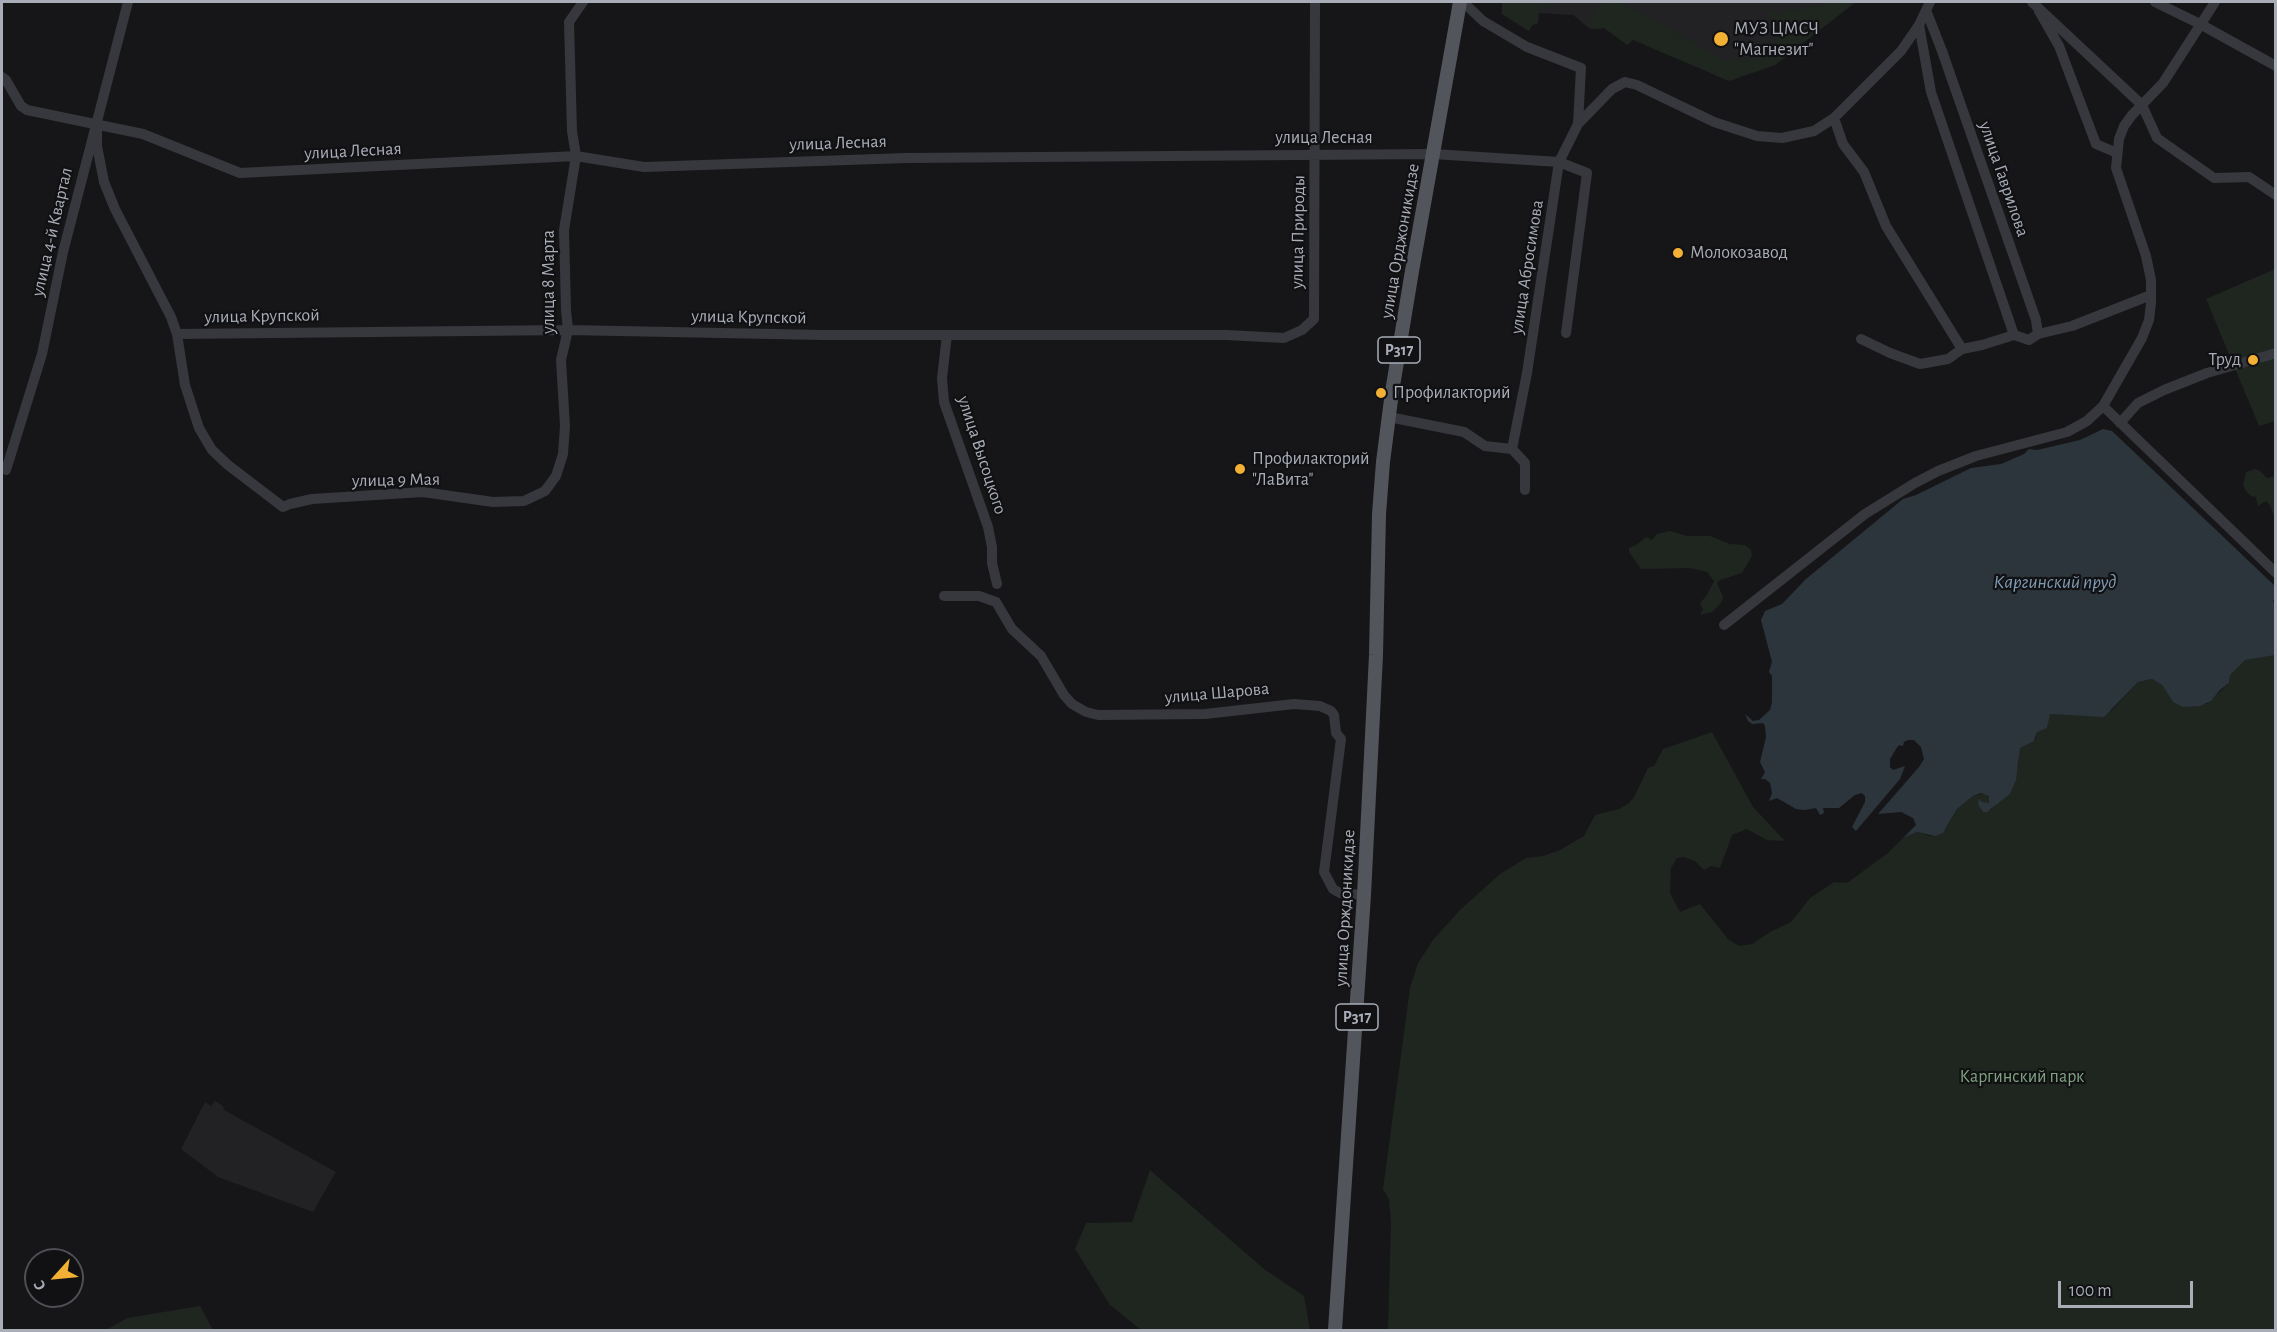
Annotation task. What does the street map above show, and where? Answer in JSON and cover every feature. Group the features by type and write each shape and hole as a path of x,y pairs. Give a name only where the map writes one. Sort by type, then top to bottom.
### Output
{"main road":[{"name":"улица Орджоникидзе","path":"1372,703 1376,655 1379,514 1389,417 1461,2"},
{"name":"улица Орждоникидзе","path":"1335,1330 1364,895 1372,703"}],"street":[{"name":"улица 4-й Квартал","path":"6,470 42,354 65,241 128,2"},
{"name":"улица 8 Марта","path":"544,491 556,476 563,454 565,426 561,360 568,330 564,230 576,156 572,131 569,22 583,2"},
{"name":"улица Природы","path":"1314,319 1315,2"},
{"name":"улица Абросимова","path":"1461,2 1483,21 1527,47 1581,68 1578,124 1559,162 1527,373 1512,449"},
{"path":"2033,2 2142,105 2157,138 2214,178 2248,177 2276,195"},
{"path":"2033,2 2059,46 2096,144 2117,153"},
{"path":"2155,2 2197,28 2276,66"},
{"path":"1724,625 1865,514 1915,483 1976,456 2067,432 2086,421 2103,406 2142,338 2149,321 2151,295 2151,280 2146,256 2116,168 2117,153 2124,126 2163,83 2215,2"},
{"path":"1578,124 1612,89 1625,82 1637,85 1713,122 1757,136 1782,138 1814,131 1834,118 1901,51 1919,25 1928,6"},
{"name":"улица Гаврилова","path":"1928,6 2028,297 2038,334"},
{"path":"1919,25 1931,92 2014,335"},
{"name":"улица Лесная","path":"2,77 21,106 27,110 155,138 240,173 576,156 644,167 906,158 1433,154 1559,162 1587,173 1566,333"},
{"path":"1834,118 1843,144 1864,172 1886,226 1962,349"},
{"path":"97,124 97,146 104,182 119,217 168,309 177,334"},
{"path":"1861,339 1920,364 1948,358 1962,349 2014,335 2029,340 2038,334 2072,326 2151,295"},
{"name":"улица Крупской","path":"177,334 568,330 947,335 1227,335 1284,338 1302,330 1314,319"},
{"name":"улица 9 Мая","path":"177,334 185,385 205,440 228,465 283,507 312,499 423,492 493,502 524,501 544,491"},
{"name":"улица Высоцкого","path":"947,335 942,378 944,402 988,527 997,584"},
{"path":"2120,423 2138,403 2164,390 2207,373 2276,353"},
{"path":"2103,406 2276,573"},
{"path":"1389,417 1464,432 1485,446 1512,449 1525,463 1525,490"},
{"name":"улица Шарова","path":"944,596 979,596 996,602 1012,629 1041,656 1072,705 1086,712 1098,715 1205,714 1294,704 1320,706 1331,711 1334,715 1336,734 1341,739 1324,872 1333,890 1340,893 1364,895"}],"shaded area":[{"name":"МУЗ ЦМСЧ \"Магнезит\"","path":"1502,2 1856,2 1775,65 1729,81 1608,28 1590,29 1573,15 1539,13 1538,23 1532,25 1529,31 1502,14"},
{"path":"215,1101 223,1106 224,1110 336,1172 313,1212 218,1177 181,1149 205,1102 211,1106"}],"green space":[{"path":"1502,2 1550,2 1549,8 1539,7 1538,23 1532,25 1529,31 1502,14"},
{"path":"1603,2 1621,2 1724,60 1738,60 1766,56 1779,29 1779,22 1765,9 1781,15 1788,9 1795,10 1826,2 1855,2 1775,65 1729,81 1633,40 1627,45 1604,28 1593,29 1587,25"},
{"name":"Труд","path":"2275,269 2275,421 2259,426 2206,299"},
{"path":"2255,469 2267,478 2275,476 2275,519 2270,505 2266,501 2258,506 2256,497 2251,496 2243,485 2246,472"},
{"path":"1670,531 1687,536 1710,536 1730,544 1745,545 1751,550 1752,556 1742,573 1717,583 1723,597 1721,603 1712,612 1700,615 1703,609 1700,603 1714,581 1707,572 1690,568 1641,569 1629,552 1629,548 1646,537 1652,540 1657,534"},
{"name":"Каргинский парк","path":"2275,655 2275,1330 1388,1330 1391,1223 1389,1199 1383,1189 1410,988 1418,963 1433,940 1460,910 1500,874 1526,858 1543,856 1560,850 1584,836 1595,815 1619,809 1629,803 1648,768 1654,766 1663,749 1712,732 1753,807 1785,841 1767,840 1747,829 1732,835 1720,868 1711,866 1704,870 1695,861 1684,857 1677,858 1671,868 1670,893 1680,912 1700,904 1728,939 1739,946 1752,944 1791,922 1810,898 1834,882 1847,883 1888,853 1903,838 1917,832 1931,836 1946,829 1957,809 1973,796 1986,793 1989,796 1989,803 1978,804 1991,810 2006,797 2018,768 2019,748 2036,739 2037,732 2042,729 2050,714 2111,711 2138,682 2152,679 2162,685 2173,702 2207,704 2229,683 2230,675 2245,660"},
{"path":"1150,1170 1264,1269 1304,1296 1310,1330 1141,1330 1110,1305 1075,1249 1086,1223 1132,1222"},
{"path":"200,1306 213,1330 106,1330 127,1318"}],"water":[{"name":"Каргинский пруд","path":"2103,429 2112,431 2275,586 2273,601 2275,604 2275,655 2245,660 2230,675 2229,683 2211,701 2200,706 2183,707 2173,702 2162,685 2152,679 2138,682 2104,717 2050,714 2047,728 2037,732 2034,741 2020,748 2016,780 2010,794 1987,812 1983,812 1978,804 1979,799 1989,803 1989,796 1981,793 1973,796 1957,809 1943,833 1935,836 1917,832 1903,838 1916,825 1913,818 1901,812 1878,814 1924,759 1921,747 1914,740 1904,742 1903,746 1899,745 1896,749 1890,759 1890,767 1893,770 1905,766 1900,779 1856,831 1852,827 1865,802 1865,796 1862,793 1855,795 1839,808 1823,808 1824,813 1820,815 1816,808 1796,809 1777,798 1769,801 1772,793 1770,783 1761,779 1765,772 1760,762 1766,737 1765,726 1763,723 1752,724 1745,714 1753,721 1759,720 1770,710 1772,702 1772,676 1769,672 1772,662 1761,620 1765,611 1782,604 1806,579 1903,499 1971,468 2001,464 2024,454 2029,449 2037,450 2080,440"}],"place":[{"name":"МУЗ ЦМСЧ \"Магнезит\"","path":"1721,39"},
{"name":"Молокозавод","path":"1678,253"},
{"name":"Труд","path":"2253,360"},
{"name":"Профилакторий","path":"1381,393"},
{"name":"Профилакторий \"ЛаВита\"","path":"1240,469"}]}
